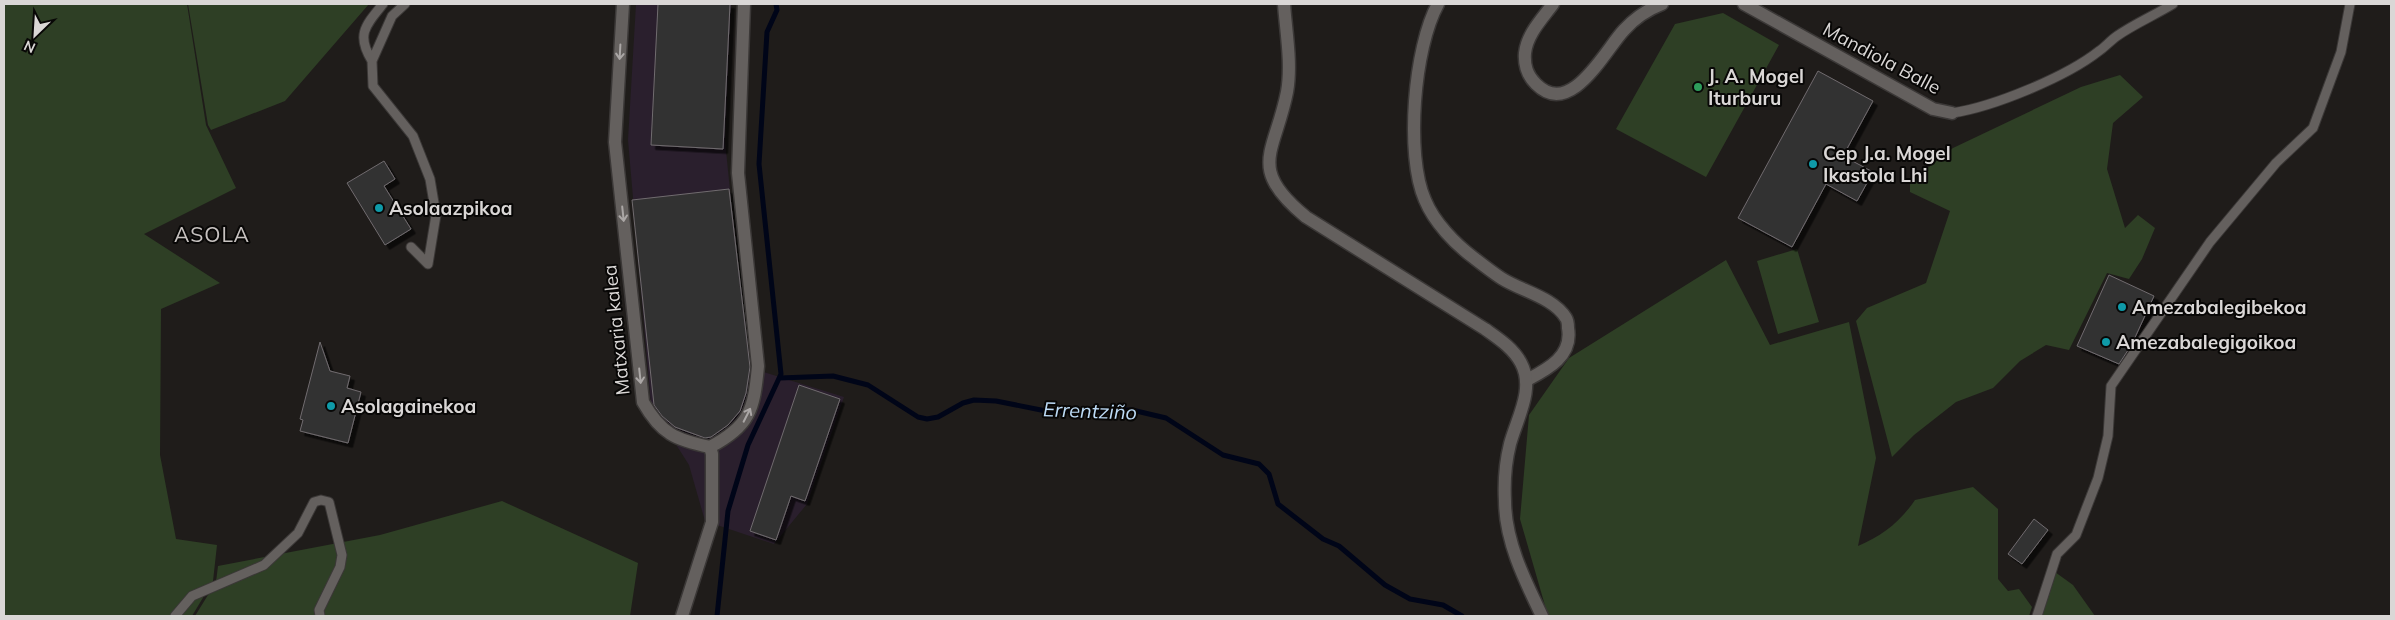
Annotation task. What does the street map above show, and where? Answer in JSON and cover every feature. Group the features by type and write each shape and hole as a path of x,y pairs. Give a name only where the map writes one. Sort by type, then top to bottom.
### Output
{"street":[{"name":"Matxaria kalea","path":"623,4 615,142 643,402 650,415 663,429 682,442 710,447"},
{"path":"682,616 712,522 712,454 710,447 733,435 748,417 756,393 758,366 738,173 744,4"},
{"path":"1284,4 1289,67 1287,91 1269,151 1270,171 1276,189 1287,202 1306,217 1485,329 1511,349 1522,364 1526,380 1525,400 1509,446 1504,501 1510,540 1542,616"},
{"path":"1438,4 1429,19 1421,52 1415,100 1416,171 1425,201 1448,233 1471,256 1502,279 1557,308 1567,319 1568,340 1559,361 1526,380"},
{"path":"1553,4 1529,39 1524,60 1528,75 1540,87 1552,93 1570,92 1588,77 1608,47 1626,27 1652,7 1662,4"},
{"name":"Mandiola Balle","path":"1744,4 1933,109 1952,113"}],"lane":[{"path":"372,61 363,46 364,33 383,4"},
{"path":"405,4 392,16 372,61 373,86 413,136 430,179 436,215 428,264 411,247"},
{"path":"1952,113 1999,102 2072,68 2099,52 2117,36 2173,4"},
{"path":"2037,616 2057,554 2076,535 2098,478 2108,436 2110,386 2210,242 2276,163 2313,128 2341,52 2350,4"},
{"path":"175,616 192,596 264,566 298,534 314,502 322,500 329,502 342,555 340,567 319,610 320,616"}],"shaded area":[{"path":"636,4 731,4 725,141 748,367 844,397 807,504 774,544 705,521 689,465 651,405 628,140"}],"green space":[{"path":"4,4 187,4 206,125 236,188 144,234 220,283 161,309 160,455 176,539 217,545 213,581 192,616 4,616"},
{"path":"188,4 369,4 285,101 211,130 208,125"},
{"name":"J. A. Mogel Iturburu","path":"1723,13 1779,45 1706,177 1616,129 1675,24"},
{"path":"2120,75 2143,97 2113,123 2107,169 2125,228 2138,215 2155,228 2142,259 2129,279 2107,273 2069,350 2046,345 2020,361 1993,388 1956,402 1914,435 1892,457 1856,321 1867,308 1926,283 1950,211 1910,192 1910,182 1953,148 2081,87"},
{"path":"1797,249 1819,322 1778,334 1757,261"},
{"path":"1726,260 1770,345 1849,322 1876,458 1858,546 1890,528 1915,500 1973,487 1998,509 1998,579 2008,591 2019,589 2032,607 2029,616 1548,616 1520,519 1529,415 1569,358"},
{"path":"502,501 638,563 630,616 195,616 216,582 218,566 380,535"},
{"path":"2055,572 2073,585 2095,616 2042,616"}],"building":[{"path":"658,4 730,4 723,149 651,145"},
{"name":"Cep J.a. Mogel Ikastola Lhi","path":"1818,71 1873,101 1843,156 1873,172 1857,201 1826,184 1792,247 1738,218"},
{"name":"Asolaazpikoa","path":"384,161 395,179 384,186 411,229 385,245 347,183"},
{"path":"729,189 750,367 746,393 740,411 728,425 711,437 705,438 675,427 662,416 654,405 632,200"},
{"name":"Amezabalegibekoa","path":"2109,275 2154,296 2132,344 2119,364 2077,346"},
{"name":"Asolagainekoa","path":"320,342 330,371 350,376 347,388 361,392 348,443 300,431 303,420 300,419"},
{"path":"799,385 840,399 805,501 791,496 776,540 750,531"},
{"path":"2034,519 2048,530 2022,564 2008,554"}],"waterway":[{"path":"717,616 728,511 748,445 781,374 759,164 767,32 777,10 776,4"},
{"name":"Errentziño","path":"780,378 833,376 868,385 918,417 927,419 938,417 963,403 974,400 996,401 1046,411 1132,410 1166,418 1223,455 1259,464 1269,474 1278,504 1323,539 1339,546 1385,585 1410,599 1443,605 1462,616"}],"place":[{"name":"J. A. Mogel Iturburu","path":"1698,87"},
{"name":"Cep J.a. Mogel Ikastola Lhi","path":"1813,164"},
{"name":"Asolaazpikoa","path":"379,208"},
{"name":"Amezabalegibekoa","path":"2122,307"},
{"name":"Amezabalegigoikoa","path":"2106,342"},
{"name":"Asolagainekoa","path":"331,406"}],"district":[{"name":"ASOLA","path":"212,235"}]}
